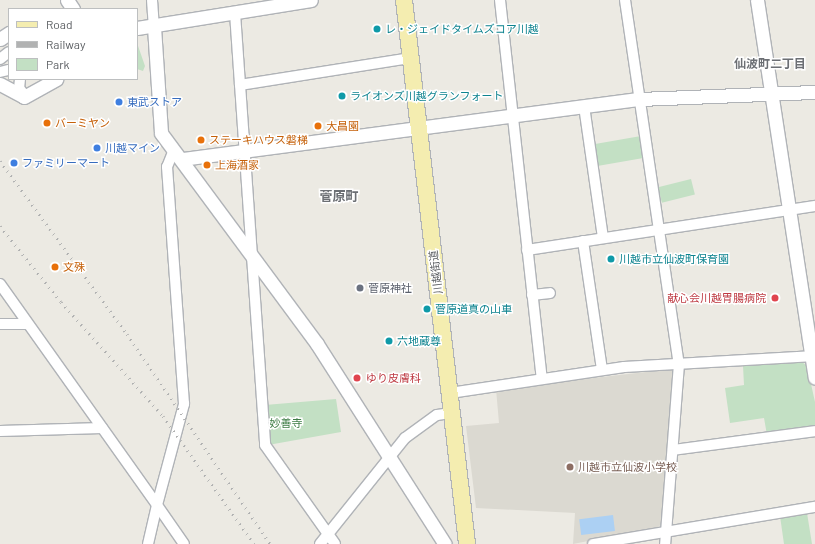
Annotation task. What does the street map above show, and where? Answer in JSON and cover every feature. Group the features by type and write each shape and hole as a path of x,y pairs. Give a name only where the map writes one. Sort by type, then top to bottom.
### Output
{"main road":[{"name":"川越街道","path":"404,0 467,544"}],"street":[{"path":"152,0 159,125 178,154 317,344 444,544"},
{"path":"138,28 154,27 235,13 271,3 311,0"},
{"path":"500,0 510,115 542,379"},
{"path":"625,0 679,364 665,544"},
{"path":"757,0 788,210 813,356 815,378"},
{"path":"235,13 265,445 335,544"},
{"path":"240,84 411,58"},
{"path":"20,80 19,88 26,97"},
{"path":"26,97 54,80"},
{"path":"0,84 26,97"},
{"path":"148,544 184,404 167,160 178,154 244,150 419,126 639,99 770,92 815,92"},
{"path":"584,106 603,238"},
{"path":"527,250 815,206"},
{"path":"583,241 602,370"},
{"path":"0,284 27,324 158,505 184,544"},
{"path":"532,295 550,293"},
{"path":"0,324 27,324"},
{"path":"450,393 602,370 813,356"},
{"path":"320,544 388,458 422,424 438,415 452,413"},
{"path":"0,431 102,428"},
{"path":"673,450 815,431"},
{"path":"593,544 666,530 815,507"}],"shaded area":[{"name":"川越市立仙波小学校","path":"672,369 676,374 663,523 658,527 573,544 575,513 476,508 466,426 499,423 496,389"}],"green space":[{"path":"138,46 145,66 143,71 138,69"},
{"path":"641,136 645,158 595,167 591,145"},
{"path":"691,179 695,195 662,203 658,187"},
{"path":"802,362 807,366 815,402 815,428 767,435 764,418 730,423 725,388 744,385 743,366"},
{"name":"妙善寺","path":"336,399 341,432 268,445 265,405"},
{"path":"807,513 812,544 784,544 780,516"}],"water":[{"path":"613,515 615,531 581,535 579,519"}],"railway":[{"path":"0,161 127,334 270,544"},
{"path":"0,226 61,302 163,416 254,544"}],"place":[{"name":"レ・ジェイドタイムズコア川越","path":"377,29"},
{"name":"ライオンズ川越グランフォート","path":"342,96"},
{"name":"東武ストア","path":"119,102"},
{"name":"バーミヤン","path":"47,123"},
{"name":"大昌園","path":"318,126"},
{"name":"ステーキハウス磐梯","path":"201,140"},
{"name":"川越マイン","path":"97,148"},
{"name":"ファミリーマート","path":"14,163"},
{"name":"上海酒家","path":"207,165"},
{"name":"川越市立仙波町保育園","path":"611,259"},
{"name":"文殊","path":"55,267"},
{"name":"菅原神社","path":"360,288"},
{"name":"献心会川越胃腸病院","path":"775,298"},
{"name":"菅原道真の山車","path":"427,309"},
{"name":"六地蔵尊","path":"389,341"},
{"name":"ゆり皮膚科","path":"357,378"},
{"name":"川越市立仙波小学校","path":"570,467"}],"district":[{"name":"仙波町二丁目","path":"770,64"},
{"name":"菅原町","path":"339,196"}]}
